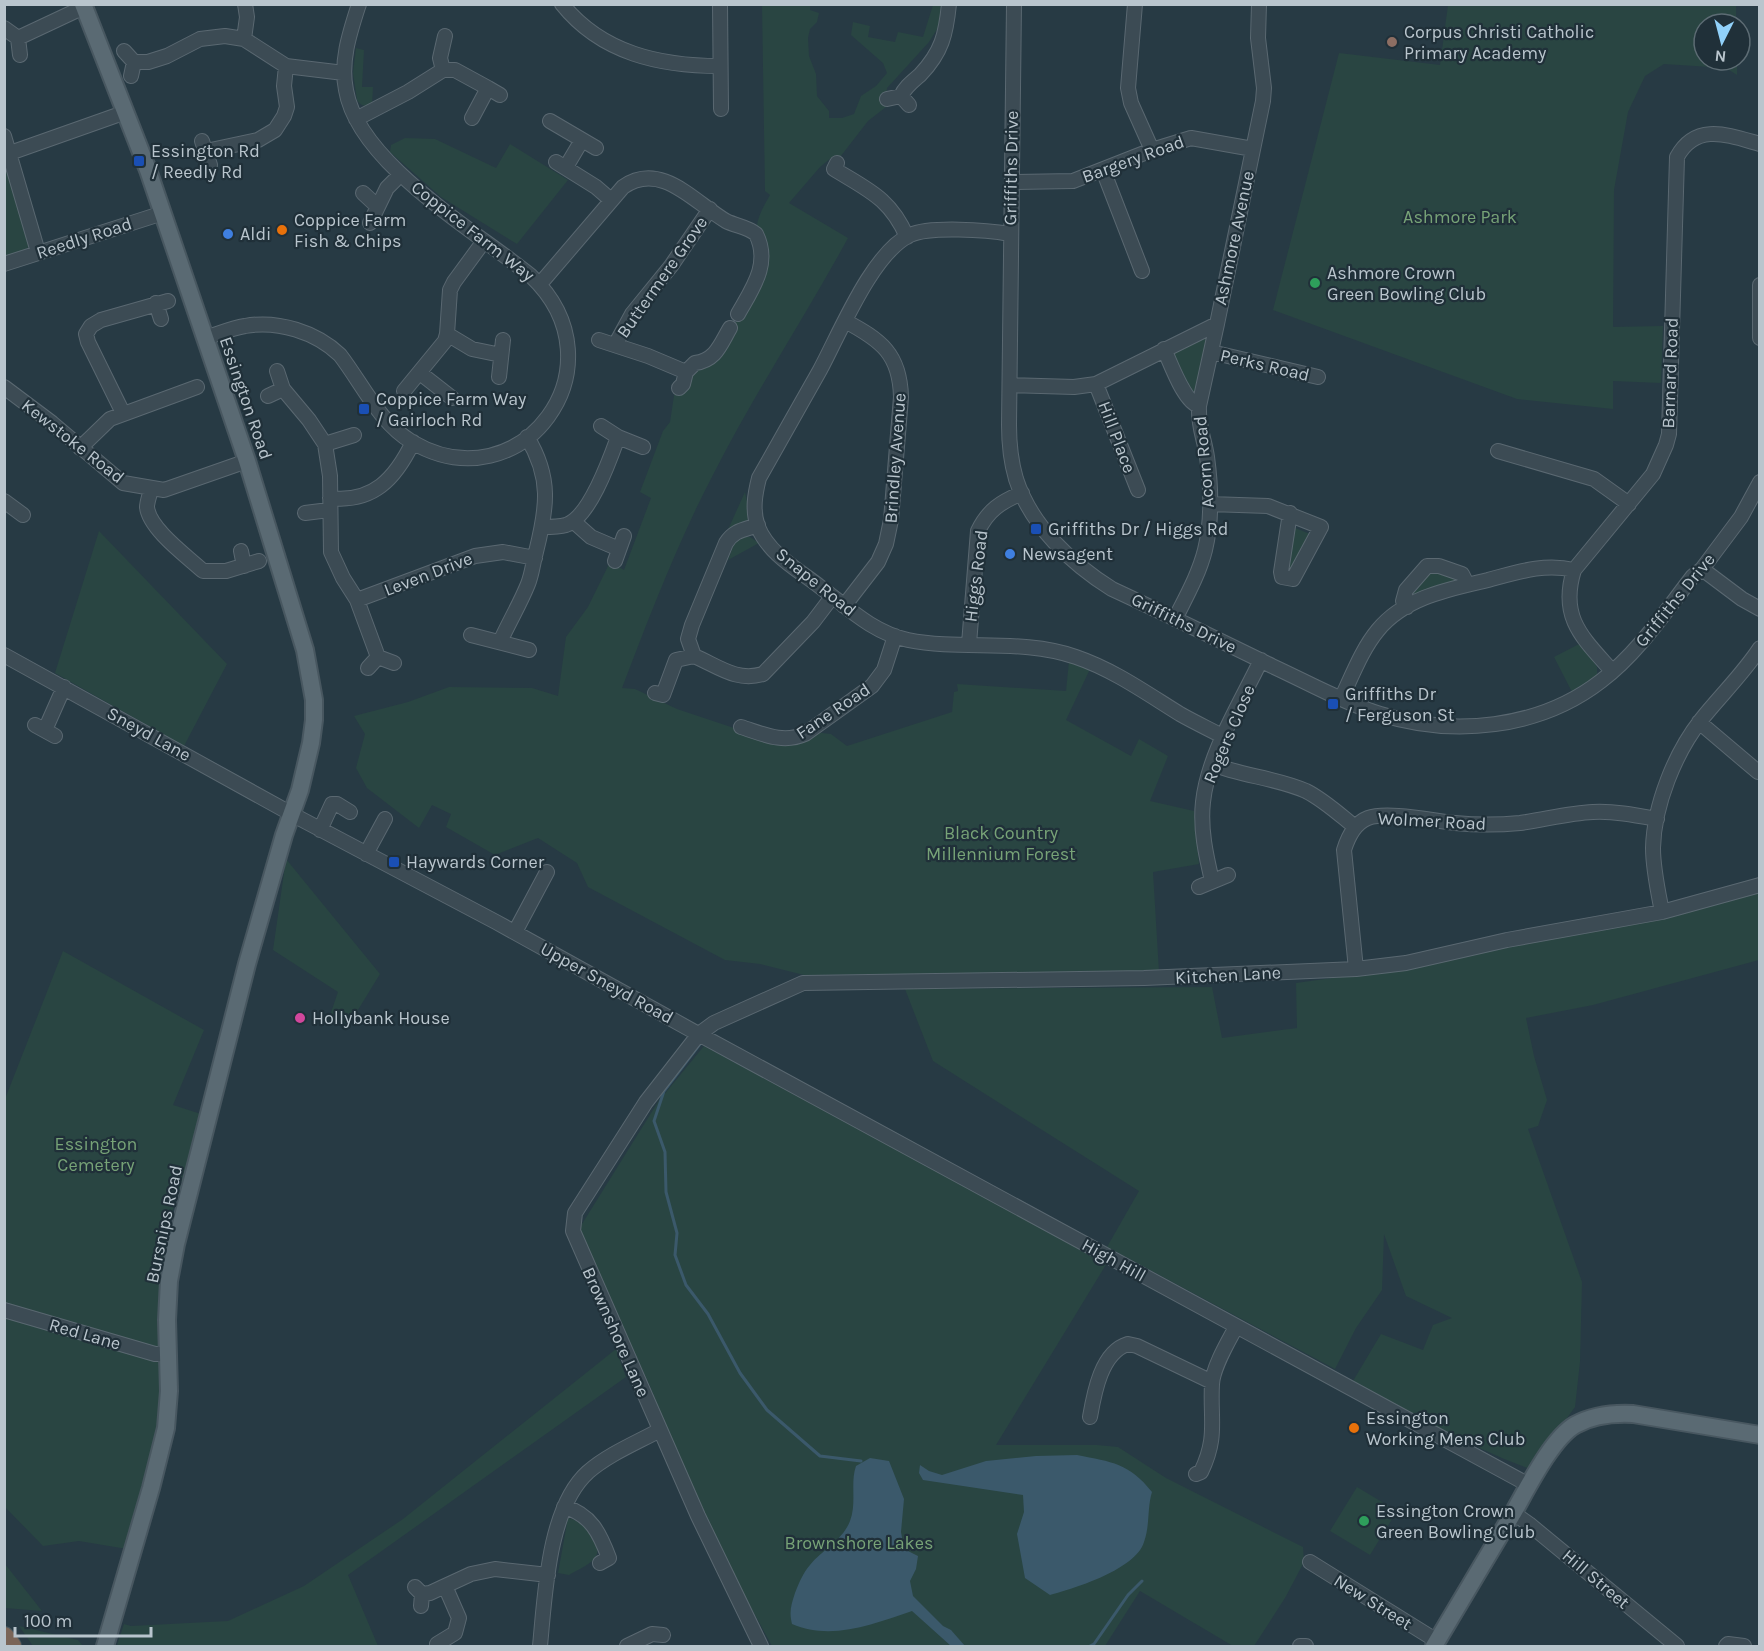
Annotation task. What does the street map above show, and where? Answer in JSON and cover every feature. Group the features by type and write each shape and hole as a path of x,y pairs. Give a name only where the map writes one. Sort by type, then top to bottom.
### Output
{"highway":[{"path":"4,1637 11,1647"}],"main road":[{"name":"Essington Road","path":"84,6 163,213 247,461 305,650 314,700 314,720 311,743 292,814"},
{"name":"Bursnips Road","path":"105,1647 166,1428 169,1391 167,1354 170,1281 176,1244 248,964 292,814"},
{"path":"1436,1644 1529,1485 1567,1432 1575,1425 1594,1417 1617,1414 1656,1417 1760,1435"}],"street":[{"path":"244,39 247,17 245,4"},
{"name":"Coppice Farm Way","path":"205,338 244,326 268,324 307,333 333,348 340,355 389,425 413,442 448,457 466,458 513,448 547,420 555,407 567,377 567,333 562,320 540,284 400,174 370,142 356,119 347,99 344,73 346,51 358,4"},
{"path":"562,4 581,24 614,46 634,54 657,62 720,66"},
{"path":"720,4 721,109"},
{"path":"899,100 904,89 921,74 940,49 946,29 949,4"},
{"name":"Griffiths Drive","path":"1014,4 1010,234 1010,447 1016,480 1048,533 1083,569 1112,589 1341,699 1378,714 1409,722 1443,726 1480,726 1517,720 1546,711 1592,687 1634,652 1741,517 1760,483"},
{"path":"1135,4 1128,88 1131,103 1152,150"},
{"name":"Ashmore Avenue","path":"1010,386 1074,387 1096,384 1217,324 1264,88 1258,38 1259,4"},
{"path":"18,38 84,6"},
{"path":"4,28 18,38 20,55"},
{"path":"124,51 133,69 167,56 200,39 214,36 244,39 286,66 344,73"},
{"path":"443,70 440,58 445,36"},
{"path":"210,165 204,146 258,140 275,130 287,107 284,86 286,66"},
{"path":"356,119 408,92 443,70 455,70 494,92 472,118"},
{"path":"10,153 126,112"},
{"path":"550,121 596,148"},
{"name":"Barnard Road","path":"1574,570 1653,474 1669,434 1677,157 1690,139 1706,134 1726,135 1760,144"},
{"path":"4,136 38,252"},
{"name":"Bargery Road","path":"1012,182 1073,181 1152,150 1191,138 1253,149"},
{"path":"582,140 561,164 611,200"},
{"path":"837,163 834,169 871,192 891,208 897,215 907,237"},
{"path":"1103,170 1142,271"},
{"path":"370,223 387,188 400,174"},
{"path":"540,284 611,200 630,182 657,178 680,188 725,220 752,231 759,240 761,271 738,314"},
{"path":"363,193 377,206"},
{"name":"Buttermere Grove","path":"615,345 632,314 662,278 710,209"},
{"name":"Reedly Road","path":"4,264 163,213"},
{"name":"Snape Road","path":"1010,234 935,231 914,234 890,248 878,264 845,321 759,478 755,494 755,515 758,525 773,550 865,621 895,636 917,641 1031,648 1076,657 1138,687 1180,714 1224,737"},
{"path":"404,391 445,341 450,290 484,241"},
{"path":"1760,285 1760,338"},
{"path":"123,413 86,334 91,326 101,320 162,302 161,318"},
{"name":"Brindley Avenue","path":"844,606 878,562 886,544 891,520 901,397 900,377 889,352 873,337 845,321"},
{"name":"Acorn Road","path":"1175,619 1205,551 1210,504 1207,457 1199,424 1199,406 1217,324"},
{"path":"679,388 683,384 686,372 694,363 706,361 715,353 730,328"},
{"path":"447,334 472,349 501,355"},
{"path":"499,377 503,340"},
{"name":"Buttermere Grove","path":"599,340 656,359 686,372"},
{"name":"Acorn Road","path":"1164,349 1187,396 1199,406"},
{"name":"Perks Road","path":"1211,352 1318,377"},
{"path":"277,371 283,388 325,444 329,460 331,552 342,578 357,600 378,657 394,663"},
{"path":"420,372 452,398"},
{"name":"Hill Place","path":"1096,384 1137,490"},
{"name":"Kewstoke Road","path":"4,387 52,423 123,483 164,490 247,461"},
{"path":"268,396 283,388"},
{"path":"80,448 110,419 123,413 191,394"},
{"path":"600,426 618,437 643,447"},
{"path":"325,444 354,435"},
{"path":"500,642 529,581 546,502 540,462 527,437"},
{"path":"542,528 566,525 582,512 605,473 618,437"},
{"path":"305,513 339,499 363,495 380,488 399,468 413,442"},
{"path":"1498,451 1594,479 1629,504"},
{"path":"151,489 147,507 150,517 160,532 203,571 225,571 259,561"},
{"name":"Higgs Road","path":"969,645 978,531 985,517 1001,503 1022,493"},
{"path":"1210,504 1268,506 1290,513"},
{"path":"7,506 23,514"},
{"path":"573,521 591,537 620,549"},
{"path":"694,656 688,639 726,543 730,536 738,531 758,525"},
{"path":"241,551 244,566"},
{"name":"Leven Drive","path":"357,600 475,556 503,552 535,558"},
{"path":"1407,607 1403,601 1406,590 1427,566 1439,566 1462,574 1467,584"},
{"path":"1341,699 1377,630 1407,607 1432,594 1549,566 1574,570 1569,599 1571,618 1579,633 1612,671"},
{"path":"1702,569 1742,599 1760,609"},
{"path":"655,693 663,695 676,660 694,656 744,677 763,674 813,622 832,597"},
{"path":"471,636 529,650"},
{"name":"Fane Road","path":"741,727 786,740 805,734 872,686 884,670 895,636"},
{"path":"1662,912 1653,849 1657,819 1676,760 1699,722 1760,648"},
{"name":"Sneyd Lane","path":"4,655 292,814"},
{"path":"368,668 378,657"},
{"name":"Rogers Close","path":"1212,881 1203,837 1202,818 1206,782 1224,737 1261,660"},
{"path":"45,730 64,687"},
{"path":"1699,722 1758,772"},
{"path":"1212,764 1302,789 1318,798 1355,827"},
{"path":"320,830 332,804 337,804 350,812"},
{"name":"Wolmer Road","path":"1356,969 1344,860 1347,840 1355,827 1366,818 1380,815 1456,824 1486,825 1519,823 1592,812 1623,813 1657,819"},
{"name":"Upper Sneyd Road","path":"292,814 515,932 699,1034"},
{"path":"366,854 385,819"},
{"path":"515,932 547,872"},
{"path":"1199,887 1228,875"},
{"name":"Kitchen Lane","path":"699,1034 714,1023 803,983 1133,979 1356,969 1407,963 1508,940 1662,912 1760,885"},
{"name":"High Hill","path":"699,1034 1529,1485"},
{"name":"Brownshore Lane","path":"699,1034 646,1102 575,1213 572,1225 573,1236 698,1516 761,1647"},
{"name":"Red Lane","path":"4,1310 155,1354 167,1354"},
{"path":"1198,1466 1213,1440 1212,1382 1236,1327"},
{"path":"1090,1417 1095,1391 1106,1365 1127,1338 1137,1346 1212,1382"},
{"path":"540,1647 548,1575 556,1531 564,1507 586,1474 598,1464 660,1430"},
{"path":"564,1507 583,1515 596,1528 609,1558 600,1563"},
{"name":"Hill Street","path":"1513,1513 1677,1647"},
{"name":"New Street","path":"1310,1562 1436,1644"},
{"path":"419,1596 471,1574 495,1569 548,1575"},
{"path":"440,1637 455,1633 459,1617 445,1586"},
{"path":"627,1647 656,1630"},
{"path":"1726,1647 1728,1644 1735,1644 1744,1647"},
{"path":"1300,1647 1306,1647"}],"green space":[{"name":"Black Country Millennium Forest","path":"762,5 810,5 810,10 819,13 808,38 809,56 816,74 817,96 829,111 829,118 842,118 854,114 861,96 876,86 887,73 883,63 851,35 853,22 870,26 868,37 895,42 898,32 923,37 933,5 941,5 939,26 929,42 887,88 886,107 868,121 837,161 831,158 820,167 789,203 848,238 747,412 702,497 665,578 622,688 635,689 677,709 789,743 813,732 831,734 847,746 952,712 954,692 958,691 957,684 1066,691 1069,661 1090,669 1066,720 1131,756 1139,739 1168,756 1150,801 1194,811 1199,864 1153,872 1159,972 804,975 760,964 725,960 588,887 577,863 538,838 495,855 446,827 451,814 432,805 419,828 367,788 356,768 365,734 354,716 408,702 449,687 532,688 558,696 566,637 588,607 610,562 624,570 651,498 640,492 663,431 670,422 675,389 693,370 717,356 765,269 757,239 757,224 770,195 765,191"},
{"name":"Ashmore Park","path":"1448,5 1736,5 1736,12 1692,12 1692,66 1664,64 1645,76 1628,112 1614,190 1613,327 1663,326 1661,383 1613,381 1613,409 1517,399 1273,310 1339,53 1440,65"},
{"path":"356,48 364,50 362,87 373,87 372,105 362,105 357,100 353,73"},
{"path":"405,138 435,139 496,168 510,144 568,180 517,244 441,197 390,152 391,145"},
{"path":"4,158 29,246 24,252 5,257"},
{"path":"1202,334 1209,338 1195,396 1190,395 1171,353"},
{"path":"745,492 749,510 747,523 726,534"},
{"path":"1293,527 1310,534 1291,572 1287,572"},
{"path":"99,531 227,664 184,746 55,673"},
{"path":"740,537 750,537 759,543 728,560 734,544"},
{"path":"1429,570 1457,576 1459,581 1411,599 1408,595"},
{"path":"1581,643 1597,667 1597,676 1572,692 1554,657"},
{"path":"286,859 380,974 350,1023 327,1024 338,992 273,950"},
{"path":"1759,893 1759,960 1593,1005 1526,1018 1547,1100 1538,1126 1528,1129 1582,1282 1580,1362 1575,1407 1530,1469 1462,1440 1353,1381 1381,1334 1423,1350 1433,1325 1452,1318 1406,1296 1384,1234 1382,1290 1356,1328 1335,1369 1107,1247 1139,1191 933,1061 905,989 1212,987 1222,1038 1297,1028 1296,983 1440,963 1547,936 1603,930"},
{"name":"Essington Cemetery","path":"63,951 204,1030 173,1105 204,1115 168,1225 159,1314 160,1346 153,1350 5,1306 5,1099"},
{"name":"Brownshore Lakes","path":"704,1046 1107,1263 996,1445 1118,1447 1166,1478 1303,1547 1304,1562 1285,1598 1254,1646 1233,1646 1140,1591 1105,1646 772,1646 725,1560 672,1442 650,1386 577,1232 658,1102"},
{"path":"4,1316 161,1359 160,1431 127,1549 79,1541 43,1546 5,1507"},
{"path":"616,1349 626,1377 348,1575 378,1646 117,1645 124,1624 131,1626 228,1621 304,1586 403,1519"},
{"name":"Essington Crown Green Bowling Club","path":"1357,1487 1397,1511 1370,1555 1330,1531"},
{"path":"568,1518 590,1532 598,1550 591,1562 569,1575 558,1573"},
{"path":"5,1564 42,1611 5,1608"},
{"path":"19,1626 78,1640 83,1646 33,1646"}],"water":[{"path":"1077,1455 1119,1465 1144,1482 1152,1492 1147,1530 1139,1552 1130,1561 1104,1576 1050,1595 1025,1578 1017,1534 1024,1512 1023,1495 923,1480 919,1473 920,1465 942,1475 986,1461"},
{"path":"870,1458 889,1461 904,1499 901,1532 904,1549 918,1556 916,1569 910,1581 913,1596 943,1626 951,1630 965,1646 951,1646 912,1611 868,1625 837,1631 807,1629 792,1624 792,1605 805,1571 847,1528 852,1514 856,1466"}],"waterway":[{"path":"703,1040 664,1091 654,1121 665,1152 666,1192 677,1233 675,1255 686,1285 708,1314 740,1373 767,1410 820,1456 861,1461"},
{"path":"1090,1646 1094,1644 1128,1595 1142,1581"}],"place":[{"name":"Corpus Christi Catholic Primary Academy","path":"1392,42"},
{"name":"Essington Rd / Reedly Rd","path":"139,161"},
{"name":"Coppice Farm Fish & Chips","path":"282,230"},
{"name":"Aldi","path":"228,234"},
{"name":"Ashmore Crown Green Bowling Club","path":"1315,283"},
{"name":"Coppice Farm Way / Gairloch Rd","path":"364,409"},
{"name":"Griffiths Dr / Higgs Rd","path":"1036,529"},
{"name":"Newsagent","path":"1010,554"},
{"name":"Griffiths Dr / Ferguson St","path":"1333,704"},
{"name":"Haywards Corner","path":"394,862"},
{"name":"Hollybank House","path":"300,1018"},
{"name":"Essington Working Mens Club","path":"1354,1428"},
{"name":"Essington Crown Green Bowling Club","path":"1364,1521"}]}
